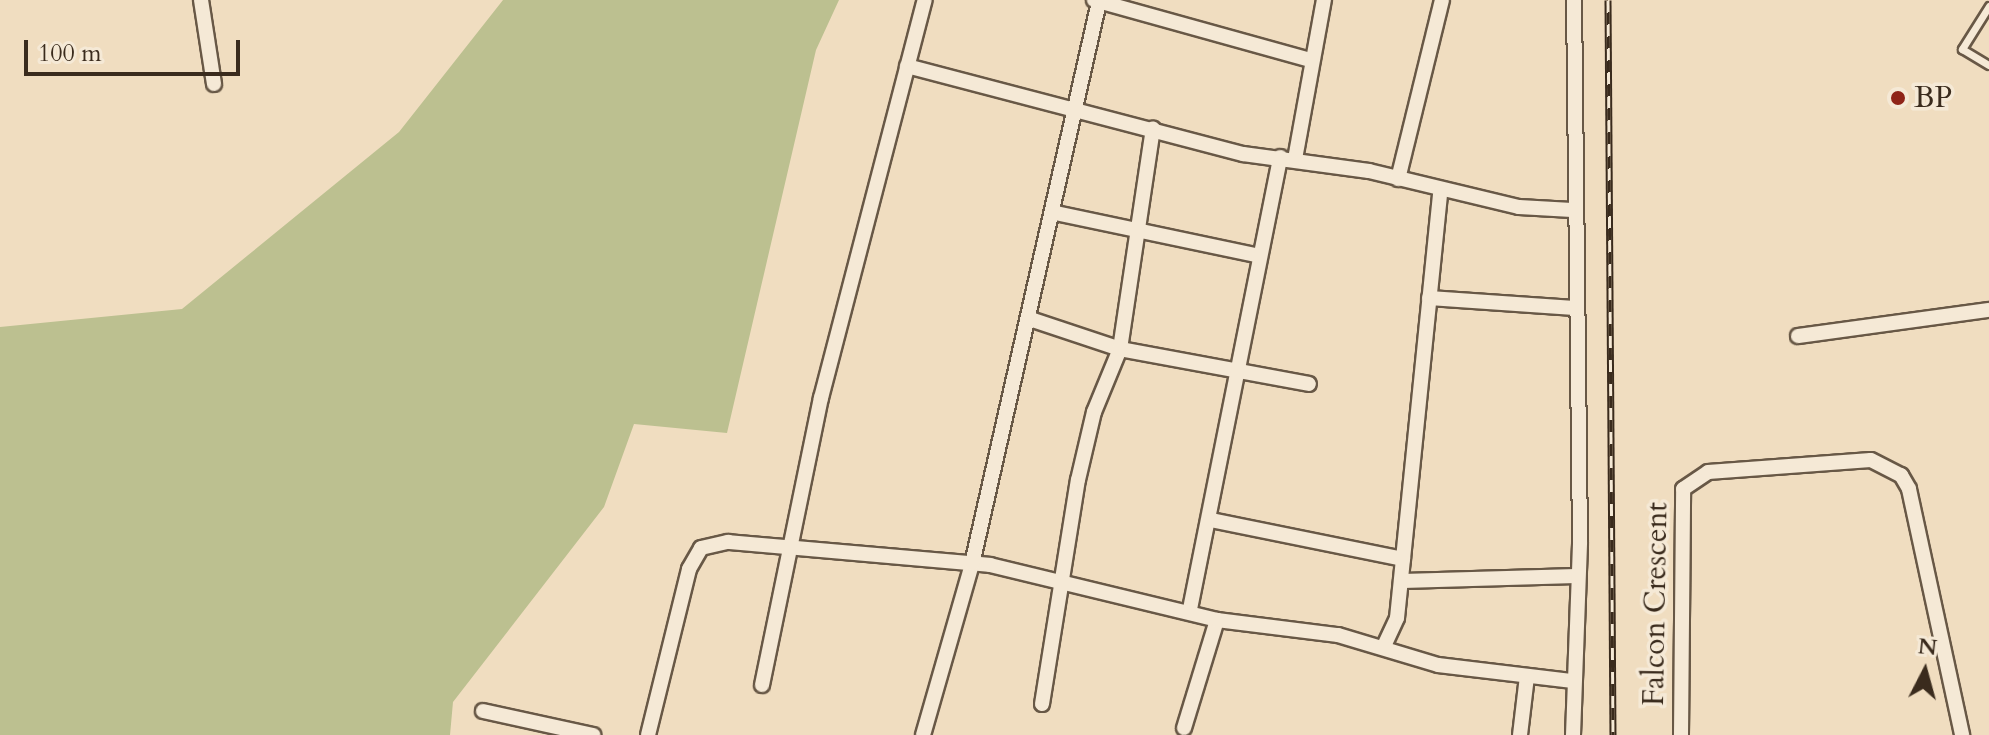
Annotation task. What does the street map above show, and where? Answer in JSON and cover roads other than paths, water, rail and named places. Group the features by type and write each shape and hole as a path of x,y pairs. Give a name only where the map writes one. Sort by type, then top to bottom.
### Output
{"street":[{"path":"201,0 214,84"},
{"path":"762,685 793,550 821,398 925,0"},
{"path":"1190,609 1211,520 1235,370 1251,320 1256,255 1288,158 1324,0"},
{"path":"1398,179 1442,0"},
{"path":"1573,735 1578,576 1572,210 1574,0"},
{"path":"923,735 972,564 1056,213 1079,107 1096,1 1117,3 1310,60"},
{"path":"907,66 1153,128 1398,179 1440,191 1572,210"},
{"path":"1042,704 1094,412 1120,349 1153,128"},
{"path":"1384,646 1397,618 1440,191"},
{"path":"1056,213 1256,255"},
{"path":"1429,298 1575,308"},
{"path":"1798,336 1989,310"},
{"path":"1030,319 1120,349 1309,384"},
{"name":"Falcon Crescent","path":"1681,735 1683,489 1708,472 1871,460 1901,475 1909,489 1962,735"},
{"path":"1211,520 1403,559"},
{"path":"648,735 689,569 701,548 728,542 972,564 1063,579 1190,609 1217,620 1384,646 1438,665 1573,681"},
{"path":"1401,581 1578,576"},
{"path":"1184,728 1217,620"},
{"path":"1520,735 1527,676"},
{"path":"483,711 551,732 593,735"}],"lane":[{"path":"1989,6 1962,49 1989,65"}],"railway":[{"path":"1608,0 1613,735"}],"place":[{"name":"BP","path":"1898,98"}]}
